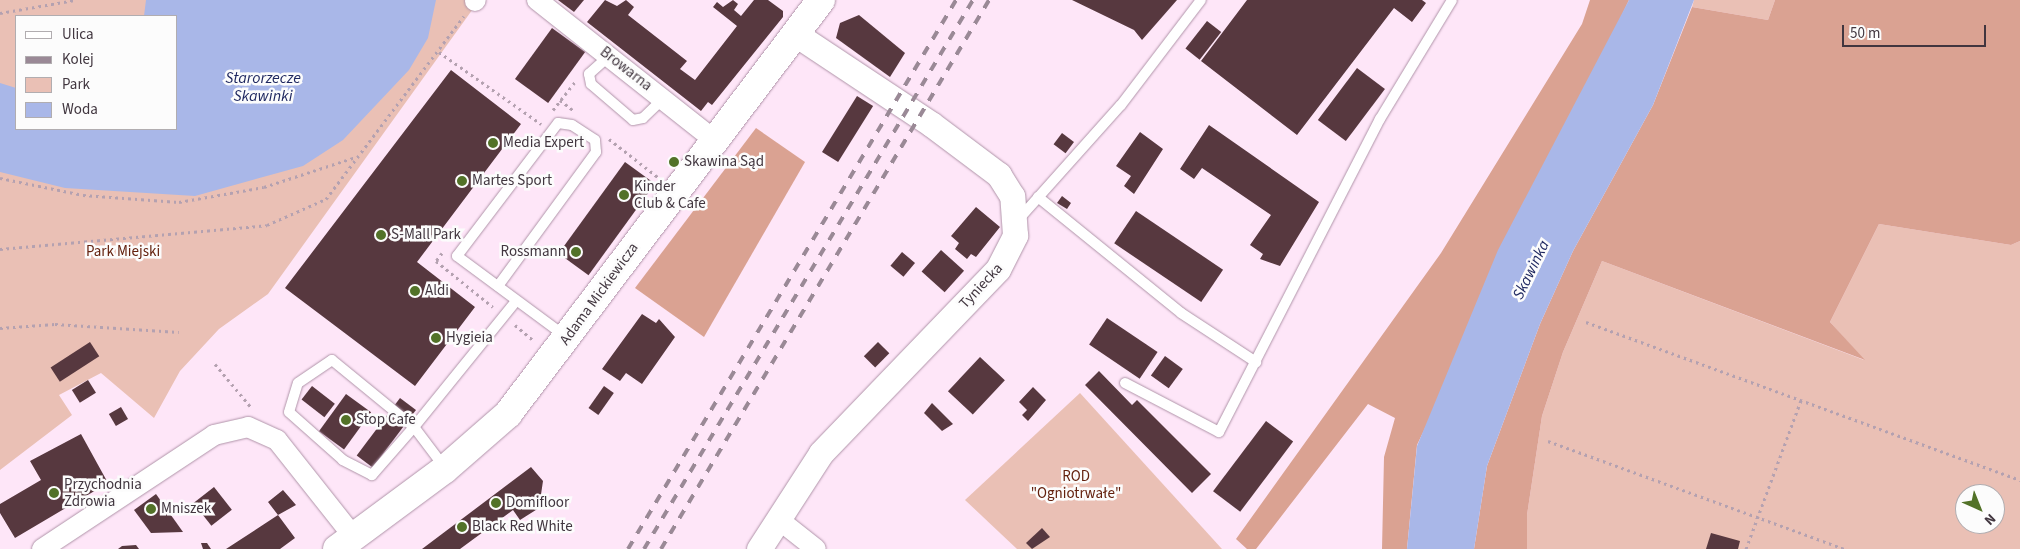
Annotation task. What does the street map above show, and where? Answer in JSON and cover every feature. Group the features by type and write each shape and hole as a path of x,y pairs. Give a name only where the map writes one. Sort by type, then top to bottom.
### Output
{"main road":[{"name":"Adama Mickiewicza","path":"346,543 445,468 508,414 568,338 713,139 816,2"}],"street":[{"name":"Browarna","path":"537,0 713,139"},
{"name":"Tyniecka","path":"759,549 832,441 998,269 1012,246 1016,222 1007,186 986,164 794,33"},
{"path":"42,549 214,435 248,427 277,440 346,543"},
{"path":"778,519 816,549"}],"lane":[{"path":"1016,222 1122,105 1201,0"},
{"path":"1126,383 1219,432 1380,119 1452,0"},
{"path":"609,56 589,74 591,84 633,120 643,118 663,99"},
{"path":"498,286 596,152 595,140 572,124 558,123 457,256 568,338"},
{"path":"1038,197 1181,313 1256,362"},
{"path":"445,468 414,427 332,360 298,383 289,412 343,460 372,475 414,427 516,301"}],"path":[{"path":"0,13 75,0"},
{"path":"0,249 267,225 326,199 356,157 439,52 475,1"},
{"path":"439,52 552,131"},
{"path":"560,100 575,112"},
{"path":"605,135 663,182"},
{"path":"0,178 83,195 179,202 264,187 356,157"},
{"path":"1586,322 2020,480"},
{"path":"0,328 55,324 179,332"},
{"path":"215,364 250,406"},
{"path":"1746,549 1801,400"},
{"path":"1548,441 1845,549"}],"green space":[{"name":"Park Miejski","path":"0,0 475,0 475,6 268,294 219,329 180,371 154,418 101,373 59,395 72,415 0,470"},
{"path":"1694,0 1775,0 1768,20 1692,7"},
{"path":"1879,224 2011,245 2020,241 2020,549 1527,549 1527,515 1542,416 1563,352 1602,261 1864,360 1830,322"},
{"name":"ROD \"Ogniotrwałe\"","path":"1080,393 1222,549 1017,549 965,500"}],"shaded area":[{"path":"1590,0 1629,0 1417,445 1407,549 1382,549 1384,457 1395,418 1368,404 1256,549 1247,549 1236,539 1441,253 1582,24"},
{"path":"1775,0 2020,0 2020,241 2011,245 1879,224 1830,322 1865,360 1602,261 1563,352 1542,416 1527,515 1527,549 1474,549 1487,466 1540,324 1573,251 1653,105 1692,7 1768,20"},
{"path":"756,128 805,162 704,337 635,288"}],"water":[{"name":"Starorzecze Skawinki","path":"146,0 436,0 428,38 409,70 343,140 303,166 195,196 65,188 0,172 0,83 15,88 15,130 178,130 178,15 144,15"},
{"name":"Skawinka","path":"1629,0 1694,0 1653,105 1573,251 1540,324 1487,466 1474,549 1407,549 1417,446 1498,250"}],"building":[{"path":"558,0 584,0 574,12"},
{"path":"605,0 617,6 626,0 634,7 628,15 687,61 680,69 695,80 737,26 713,7 717,2 723,7 733,0 738,4 734,10 741,16 754,0 768,0 783,11 783,17 712,105 708,102 701,111 587,22"},
{"path":"1072,0 1177,0 1142,40 1134,30"},
{"path":"1247,0 1422,0 1426,3 1412,22 1394,8 1297,135 1201,61"},
{"path":"859,15 905,53 890,77 836,38 840,23"},
{"path":"1207,21 1221,32 1200,60 1185,49"},
{"path":"552,28 585,52 548,103 515,79"},
{"path":"1357,68 1385,89 1346,141 1318,120"},
{"name":"S-Mall Park","path":"451,70 521,124 417,262 475,307 415,386 285,288"},
{"path":"857,96 873,106 838,162 822,152"},
{"path":"1209,125 1319,202 1280,266 1260,259 1263,254 1250,245 1271,215 1202,168 1194,179 1180,169"},
{"path":"1140,132 1163,149 1134,194 1124,186 1131,176 1116,166"},
{"path":"1062,133 1074,142 1066,153 1054,144"},
{"path":"625,162 655,184 589,275 559,253"},
{"path":"1062,196 1071,203 1067,209 1057,203"},
{"path":"976,207 1000,227 976,257 971,254 967,259 955,249 959,243 951,236"},
{"path":"1136,211 1223,270 1201,302 1114,243"},
{"path":"941,250 964,271 945,292 922,272"},
{"path":"902,252 915,263 903,277 890,266"},
{"path":"642,314 656,323 659,319 675,337 642,384 626,373 620,381 602,369"},
{"path":"1107,318 1158,352 1140,379 1089,345"},
{"path":"90,342 99,356 60,382 51,368"},
{"path":"878,342 889,353 875,367 864,356"},
{"path":"1165,356 1183,369 1169,388 1151,375"},
{"path":"980,357 1005,380 973,415 948,391"},
{"path":"1099,371 1132,405 1137,400 1211,474 1192,493 1085,385"},
{"path":"88,380 96,393 80,403 72,390"},
{"path":"312,386 335,404 324,417 302,399"},
{"path":"604,386 614,393 598,415 589,408"},
{"path":"1033,387 1046,400 1028,421 1022,415 1027,410 1019,402"},
{"name":"Stop Cafe","path":"346,394 371,412 344,449 319,431"},
{"path":"400,398 416,410 373,468 357,456"},
{"path":"932,403 953,424 942,431 924,413"},
{"path":"121,407 128,419 116,426 109,414"},
{"path":"1266,421 1293,441 1240,512 1213,491"},
{"name":"Przychodnia Zdrowia","path":"81,434 108,483 15,538 0,513 0,504 41,480 30,461"},
{"path":"531,467 543,481 539,508 520,520 513,510 460,549 422,549"},
{"path":"214,487 232,510 211,526 194,503"},
{"path":"283,490 296,505 278,515 268,502"},
{"path":"156,494 183,532 151,533 134,510"},
{"path":"278,515 295,538 280,549 226,549"},
{"path":"1042,528 1050,537 1032,549 1026,543"},
{"path":"1711,533 1740,541 1738,549 1706,549"},
{"path":"201,543 207,543 211,549 203,549"},
{"path":"136,545 139,549 118,549 122,546"}],"railway":[{"path":"628,549 956,0"},
{"path":"644,549 973,0"},
{"path":"661,549 989,0"}],"place":[{"name":"Media Expert","path":"493,143"},
{"name":"Skawina Sąd","path":"674,162"},
{"name":"Martes Sport","path":"462,181"},
{"name":"Kinder Club & Cafe","path":"624,195"},
{"name":"S-Mall Park","path":"381,235"},
{"name":"Rossmann","path":"576,252"},
{"name":"Aldi","path":"415,291"},
{"name":"Hygieia","path":"436,338"},
{"name":"Stop Cafe","path":"346,420"},
{"name":"Przychodnia Zdrowia","path":"54,493"},
{"name":"Domifloor","path":"496,503"},
{"name":"Mniszek","path":"151,509"},
{"name":"Black Red White","path":"462,527"}]}
